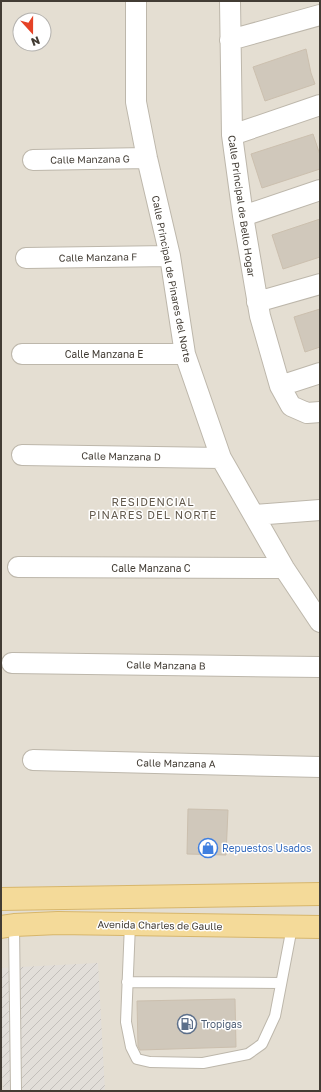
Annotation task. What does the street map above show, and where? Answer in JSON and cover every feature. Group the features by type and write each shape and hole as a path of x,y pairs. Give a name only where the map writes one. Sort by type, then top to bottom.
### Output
{"main road":[{"path":"1,899 320,894"},
{"name":"Avenida Charles de Gaulle","path":"8,926 58,923 320,927"}],"street":[{"name":"Calle Principal de Pinares del Norte","path":"136,1 136,102 147,158 170,256 185,354 221,458 284,568 320,621"},
{"name":"Calle Principal de Bello Hogar","path":"230,1 232,135 257,302 280,386 291,406 307,413 320,412"},
{"path":"230,40 320,15"},
{"path":"232,135 320,105"},
{"name":"Calle Manzana G","path":"32,160 147,158"},
{"path":"243,216 320,190"},
{"name":"Calle Manzana F","path":"26,258 170,256"},
{"path":"257,302 320,284"},
{"name":"Calle Manzana E","path":"22,354 185,354"},
{"path":"280,386 320,373"},
{"name":"Calle Manzana D","path":"22,455 221,458"},
{"path":"254,515 320,510"},
{"name":"Calle Manzana C","path":"18,567 284,568"},
{"name":"Calle Manzana B","path":"12,664 320,667"},
{"name":"Calle Manzana A","path":"33,760 320,767"}],"lane":[{"path":"130,924 126,1022 131,1047 136,1059 150,1062 203,1063 248,1054 262,1044 275,1016 292,927"},
{"path":"8,926 16,1091"},
{"path":"128,982 281,983"}],"shaded area":[{"path":"1,1 320,1 320,1091 1,1091"},
{"path":"98,963 105,1091 3,1091 1,1060 1,968"}],"building":[{"path":"306,49 315,84 265,101 253,67"},
{"path":"313,134 320,155 320,169 262,188 251,154"},
{"path":"320,219 320,257 283,269 272,235"},
{"path":"320,309 320,347 305,352 294,317"},
{"path":"188,809 228,810 226,855 187,854"},
{"name":"Tropigas","path":"235,999 236,1047 140,1050 138,1046 137,1001"}],"place":[{"name":"Repuestos Usados","path":"208,848"},
{"name":"Tropigas","path":"187,1024"}],"district":[{"name":"RESIDENCIAL PINARES DEL NORTE","path":"153,507"}]}
